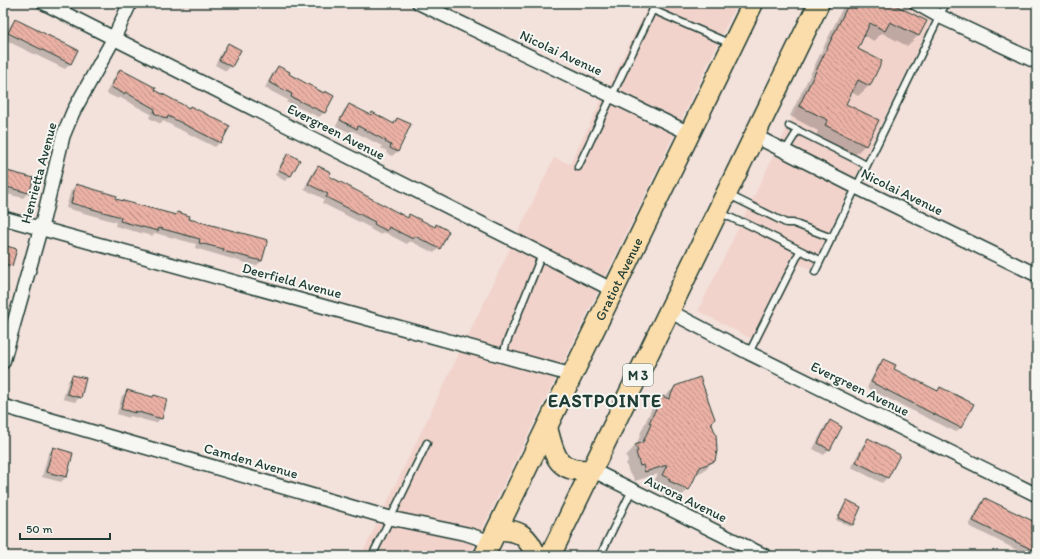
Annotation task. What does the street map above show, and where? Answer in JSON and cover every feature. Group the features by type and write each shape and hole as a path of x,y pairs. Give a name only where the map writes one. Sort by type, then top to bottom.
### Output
{"main road":[{"name":"Gratiot Avenue","path":"491,543 753,3"},
{"name":"M 3","path":"550,556 817,4"},
{"path":"548,427 551,444 558,460 563,465 576,471 592,470"},
{"path":"491,543 505,530 521,534 530,544 536,556"}],"street":[{"name":"Evergreen Avenue","path":"44,3 613,290"},
{"name":"Henrietta Avenue","path":"3,362 40,228 63,136 74,112 114,38 130,3"},
{"name":"Nicolai Avenue","path":"419,3 612,94 690,133"},
{"path":"916,3 939,16 1037,62"},
{"name":"Nicolai Avenue","path":"754,136 1037,275"},
{"name":"Deerfield Avenue","path":"3,218 572,375"},
{"name":"Evergreen Avenue","path":"669,311 1037,495"},
{"name":"Camden Avenue","path":"3,406 390,518 467,534 491,543"},
{"name":"Aurora Avenue","path":"592,470 765,556"}],"lane":[{"path":"578,167 656,3"},
{"path":"815,272 946,3"},
{"path":"652,10 733,45"},
{"path":"789,126 855,158 866,165"},
{"path":"785,151 798,130"},
{"path":"726,194 786,223 793,222 832,238"},
{"path":"717,211 743,222 820,260"},
{"path":"749,352 800,251"},
{"path":"503,356 506,344 542,254"},
{"path":"372,556 427,443"},
{"path":"600,556 632,490"}],"shaded area":[{"path":"650,3 737,3 469,556 361,556 554,158 570,164"},
{"path":"848,3 940,3 811,269 799,264 760,343 698,311"}],"building":[{"path":"849,3 891,3 927,21 919,36 890,22 885,31 870,23 858,49 882,61 870,86 858,80 846,104 879,120 866,146 825,125 828,120 799,106"},
{"path":"15,19 78,50 71,64 8,33"},
{"path":"228,43 241,50 232,67 219,60"},
{"path":"278,66 290,72 289,74 324,93 325,91 334,96 325,113 291,97 292,94 269,82"},
{"path":"120,69 189,108 190,106 230,126 221,143 168,116 167,119 154,113 155,109 125,92 124,94 111,87"},
{"path":"349,104 371,115 372,112 394,124 397,118 411,124 398,152 390,148 391,145 385,142 386,141 358,126 357,129 340,120"},
{"path":"288,153 300,160 291,176 279,170"},
{"path":"318,166 331,172 329,176 408,218 409,214 435,227 436,224 449,231 440,249 415,236 413,239 389,227 387,231 374,224 375,222 326,197 328,194 308,184"},
{"path":"3,170 34,178 29,193 3,186"},
{"path":"76,184 117,196 116,199 176,215 177,212 190,216 189,219 268,240 262,261 199,243 200,239 159,228 158,231 120,221 121,217 71,203"},
{"path":"3,245 17,249 12,266 3,263"},
{"path":"883,359 896,365 894,369 938,391 940,387 974,404 961,428 871,382"},
{"path":"72,375 86,378 81,398 67,394"},
{"path":"700,377 715,419 711,422 716,435 717,451 715,461 700,467 689,490 669,481 670,479 662,475 667,465 645,472 643,465 640,466 636,452 638,451 635,445 643,442 651,424 649,423 662,396 669,399 675,386"},
{"path":"127,390 167,399 162,419 135,411 135,413 121,409"},
{"path":"830,420 842,427 830,450 818,443"},
{"path":"868,438 900,455 888,478 856,462"},
{"path":"53,447 73,453 67,477 46,472"},
{"path":"985,498 1037,523 1037,552 973,521"},
{"path":"847,500 861,507 853,525 838,518"}],"district":[{"name":"EASTPOINTE","path":"605,401"}]}
